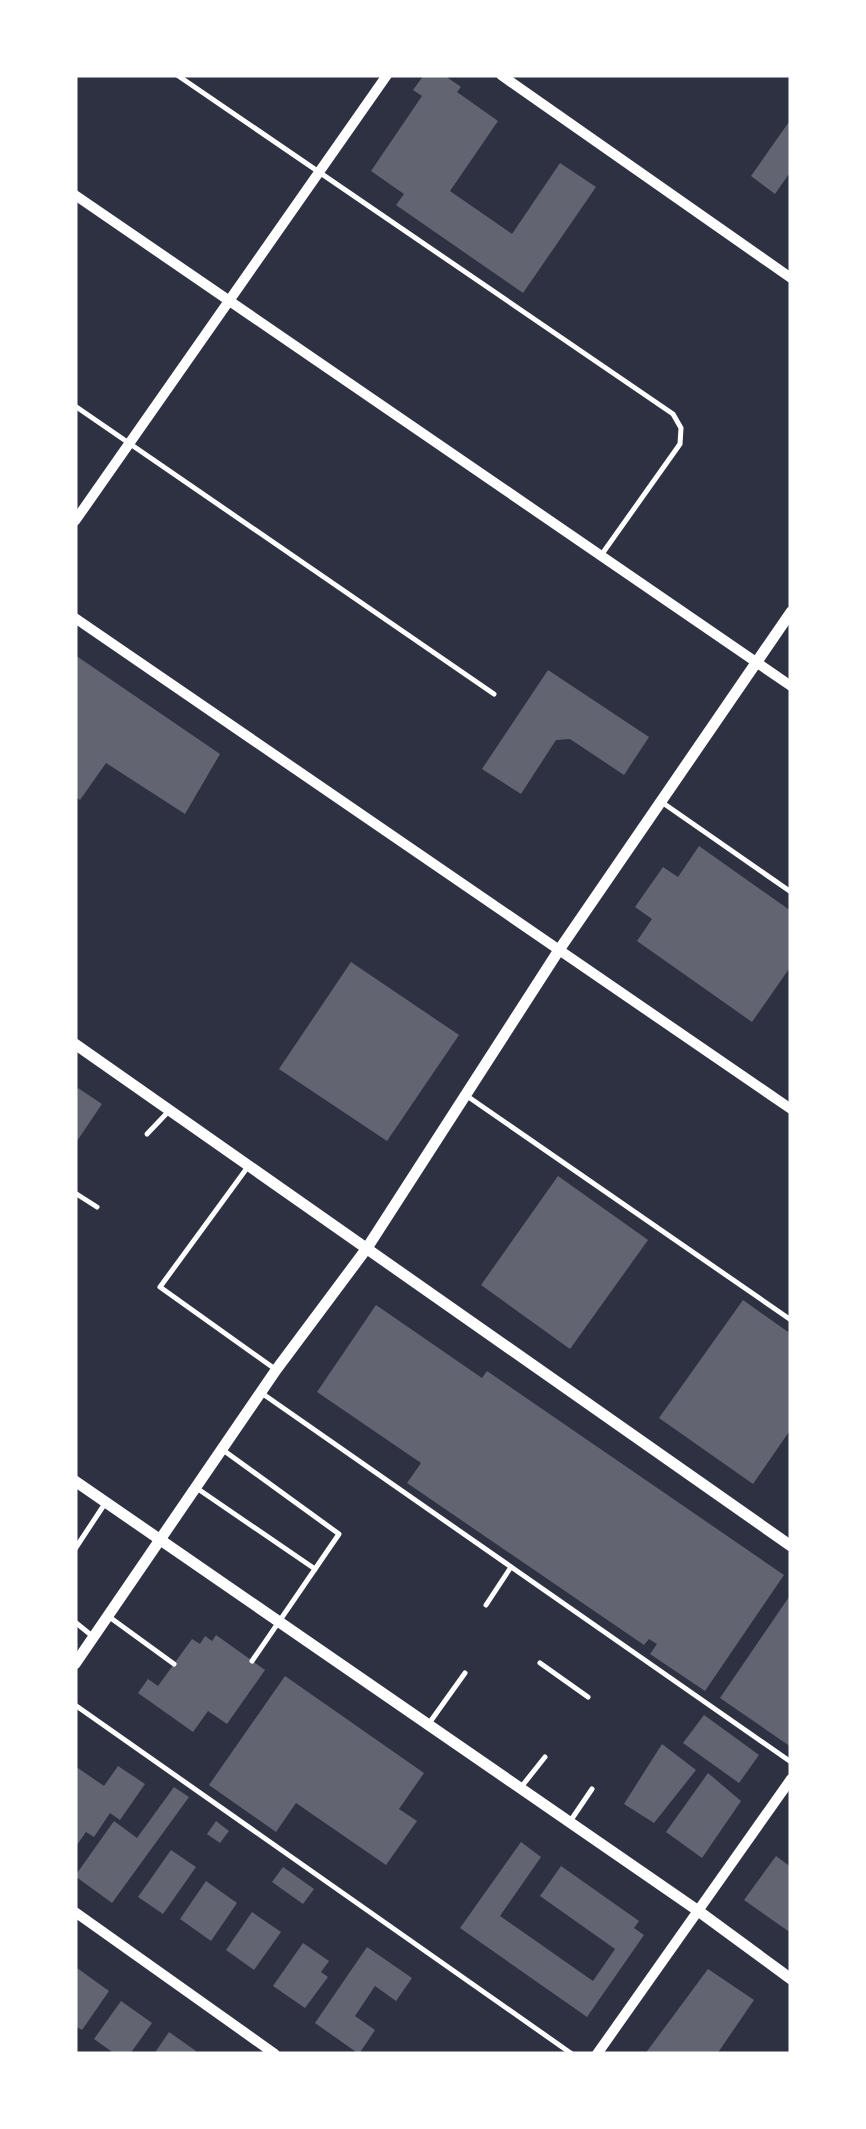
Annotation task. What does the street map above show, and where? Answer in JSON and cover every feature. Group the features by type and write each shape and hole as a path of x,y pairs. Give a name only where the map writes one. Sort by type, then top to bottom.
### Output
{"street":[{"path":"75,521 387,75"},
{"path":"501,75 791,278"},
{"path":"75,195 791,686"},
{"path":"75,1664 260,1392 367,1248 559,950 791,612"},
{"path":"75,618 791,1109"},
{"path":"75,1044 791,1546"},
{"path":"75,1480 791,1979"},
{"path":"598,2054 791,1779"},
{"path":"75,1912 276,2054"}],"lane":[{"path":"176,75 673,414 681,428 680,444 600,556"},
{"path":"75,406 494,694"},
{"path":"661,801 791,892"},
{"path":"464,1095 791,1320"},
{"path":"147,1134 170,1110"},
{"path":"249,1166 160,1287 276,1370"},
{"path":"75,1193 97,1207"},
{"path":"260,1392 791,1762"},
{"path":"222,1450 339,1534 252,1661"},
{"path":"196,1488 315,1569"},
{"path":"75,1549 106,1502"},
{"path":"486,1605 511,1567"},
{"path":"108,1616 174,1664"},
{"path":"75,1622 94,1637"},
{"path":"540,1664 588,1697"},
{"path":"429,1725 466,1672"},
{"path":"75,1705 572,2054"},
{"path":"520,1788 544,1757"},
{"path":"570,1822 592,1789"}],"building":[{"path":"424,75 444,75 461,87 457,92 498,121 450,191 512,234 560,163 596,187 523,293 396,205 404,194 371,171 422,96 413,90"},
{"path":"791,119 791,171 775,194 751,176"},
{"path":"75,655 220,754 185,814 106,763 80,800 75,797"},
{"path":"548,670 649,737 624,775 570,739 556,740 521,794 482,769"},
{"path":"699,846 791,911 791,966 752,1022 637,941 652,919 635,907 663,867 678,877"},
{"path":"351,962 459,1035 387,1141 279,1069"},
{"path":"78,1088 102,1104 75,1144 75,1093"},
{"path":"558,1176 648,1240 570,1349 481,1285"},
{"path":"743,1300 791,1334 791,1429 753,1484 659,1418"},
{"path":"376,1305 482,1378 487,1371 784,1575 705,1691 650,1654 657,1644 649,1639 644,1645 407,1483 421,1463 317,1392"},
{"path":"791,1594 791,1747 720,1698"},
{"path":"216,1635 265,1670 227,1724 208,1711 193,1732 138,1693 148,1679 158,1686 192,1639 200,1644 205,1636 212,1641"},
{"path":"285,1676 424,1773 399,1809 417,1821 386,1865 296,1803 276,1832 209,1785"},
{"path":"704,1715 759,1755 739,1783 683,1743"},
{"path":"662,1744 696,1770 654,1823 624,1804"},
{"path":"75,1766 104,1786 118,1766 145,1784 120,1820 110,1813 94,1837 86,1832 75,1848"},
{"path":"708,1773 741,1801 702,1858 666,1832"},
{"path":"174,1787 189,1797 112,1903 75,1876 114,1821 137,1838"},
{"path":"216,1821 229,1831 220,1843 207,1834"},
{"path":"521,1842 541,1857 500,1916 593,1981 615,1949 540,1896 561,1866 639,1921 634,1928 644,1935 587,2017 460,1928"},
{"path":"171,1850 196,1867 163,1914 138,1897"},
{"path":"776,1856 791,1867 791,1933 744,1900"},
{"path":"283,1867 314,1889 303,1904 272,1882"},
{"path":"206,1881 237,1903 211,1941 180,1919"},
{"path":"252,1912 281,1932 254,1970 226,1950"},
{"path":"303,1943 329,1961 321,1972 328,1977 305,2008 273,1986"},
{"path":"367,1947 412,1978 396,2001 375,1986 355,2016 375,2030 359,2054 315,2023"},
{"path":"77,1968 109,1991 82,2030 75,2026"},
{"path":"708,1969 754,2000 717,2054 645,2054"},
{"path":"121,2001 152,2023 130,2054 115,2054 94,2039"},
{"path":"169,2032 196,2051 194,2054 154,2054"}]}
